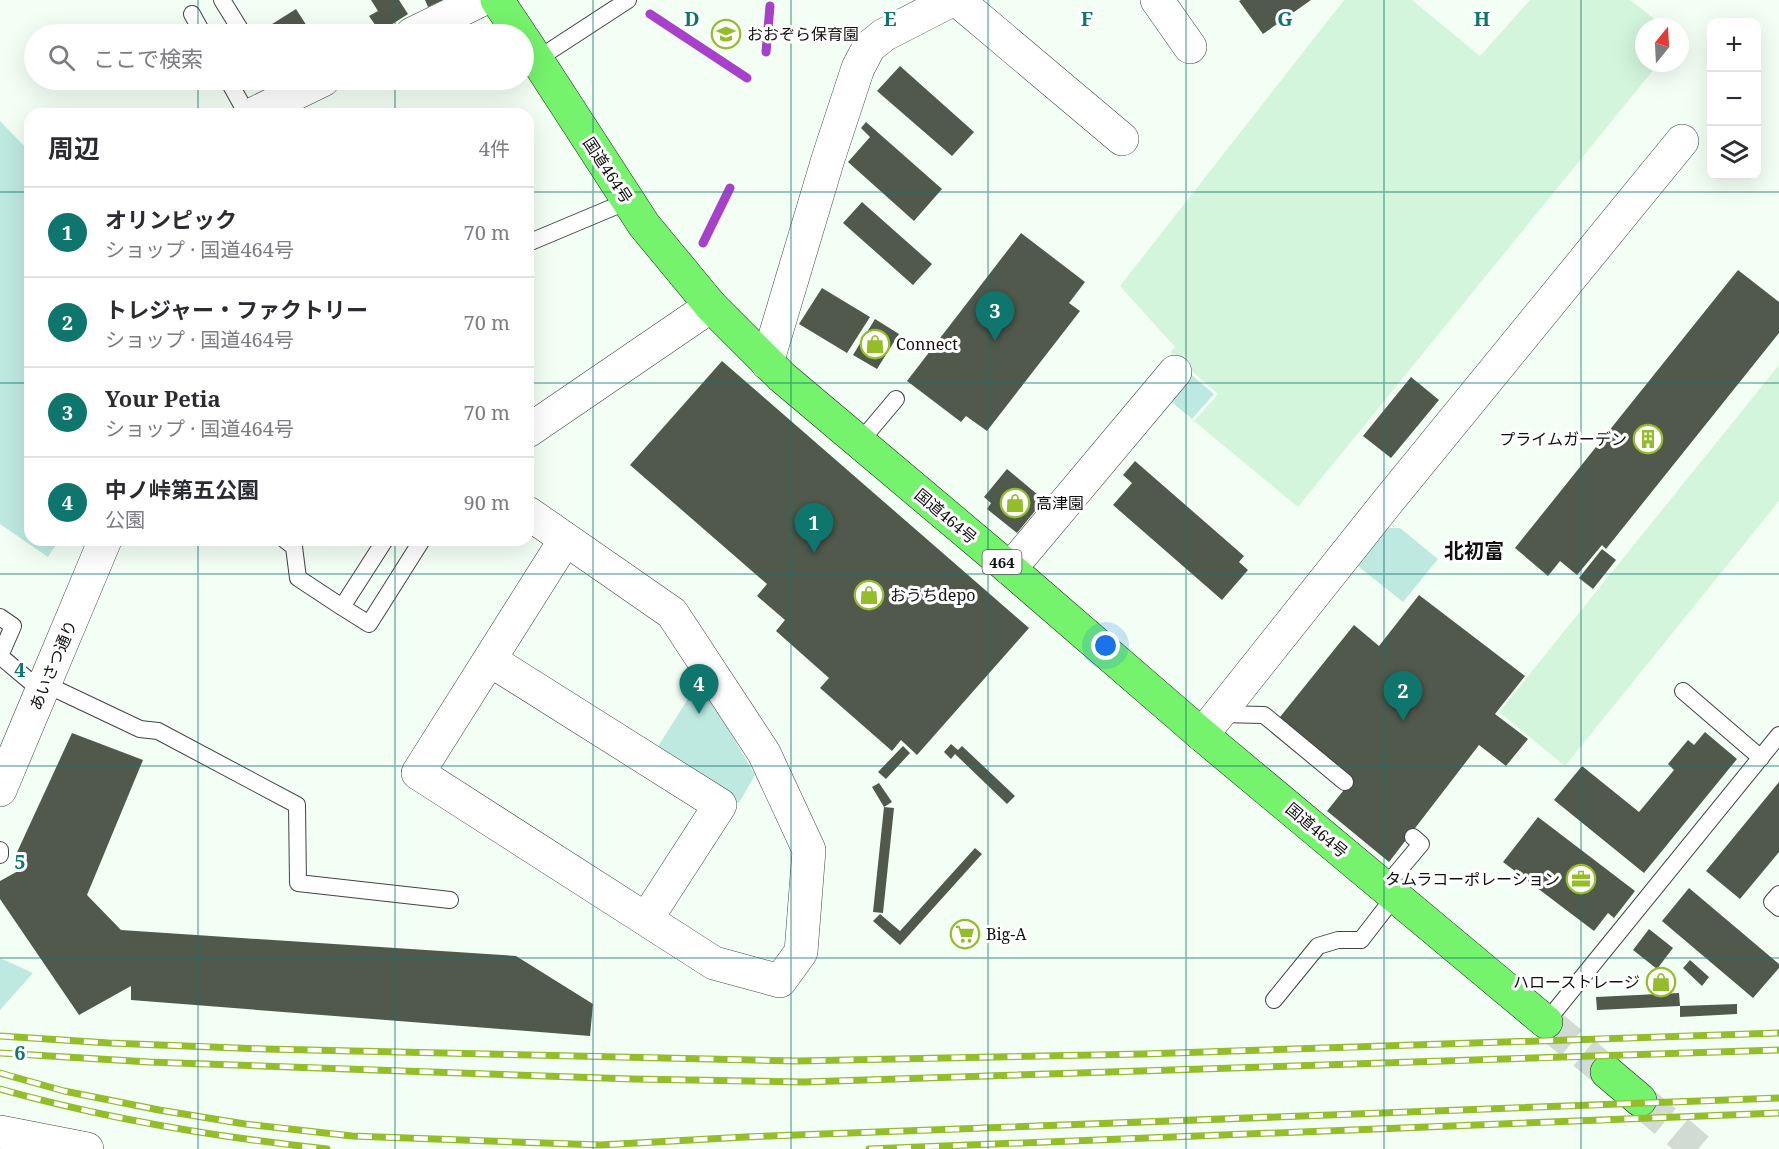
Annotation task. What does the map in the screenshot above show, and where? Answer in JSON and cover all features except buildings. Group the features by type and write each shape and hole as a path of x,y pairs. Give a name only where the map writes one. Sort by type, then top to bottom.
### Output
{"highway":[{"name":"国道464号","path":"498,0 513,24"},
{"name":"国道464号","path":"534,56 644,225 711,306 767,363 1010,569 1211,724 1390,891 1546,1022"},
{"path":"1606,1072 1640,1100"}],"street":[{"path":"432,24 481,0"},
{"path":"767,363 828,159 858,68 869,46 884,35 952,0"},
{"path":"957,0 1122,139"},
{"path":"1157,0 1190,47"},
{"path":"259,108 276,90"},
{"path":"1211,724 1389,500 1682,141"},
{"path":"534,427 711,306"},
{"path":"1010,569 1175,372"},
{"path":"534,517 672,613 764,753 809,849 801,952 780,981 714,963 418,773 565,540"},
{"name":"あいさつ通り","path":"0,790 102,546"},
{"path":"489,660 720,805 647,918"},
{"path":"0,1132 87,1149"}],"lane":[{"path":"222,0 237,24"},
{"path":"534,42 628,0"},
{"path":"192,14 198,24"},
{"path":"234,90 244,108"},
{"path":"534,240 628,201"},
{"path":"860,443 897,399"},
{"path":"292,546 294,548 298,578 369,624 418,546"},
{"path":"342,607 381,546"},
{"path":"0,617 13,626 0,656 32,683 45,684 140,729 158,731 297,805 298,883 450,900"},
{"path":"1683,691 1761,758"},
{"path":"1211,724 1264,715 1345,782"},
{"path":"1546,1022 1779,735"},
{"path":"1274,1000 1318,946 1338,940 1360,940 1421,844 1413,837"},
{"path":"0,850 0,855"},
{"path":"1779,894 1772,902 1779,908"}],"green space":[{"path":"1344,0 1412,0 1480,56 1530,0 1630,0 1653,18 1635,18 1635,72 1652,72 1298,507 1194,421 1218,394 1170,352 1175,347 1120,286"},
{"path":"1779,365 1779,501 1565,766 1499,712"}],"shaded area":[{"path":"0,121 24,146 24,540 0,524"},
{"path":"1188,372 1214,394 1192,419 1167,398"},
{"path":"1382,528 1400,528 1438,559 1403,602 1354,563"},
{"path":"32,546 55,546 48,557"},
{"path":"700,680 755,775 739,803 657,748"},
{"path":"0,958 33,973 0,1010"}],"waterway":[{"path":"766,52 770,6"},
{"path":"650,14 747,78"},
{"path":"703,243 730,188"}],"tunnel":[{"path":"1546,1022 1607,1072"},
{"path":"1640,1100 1698,1149"}],"railway":[{"path":"0,1036 265,1049 797,1061 1143,1054 1779,1033"},
{"path":"0,1053 149,1062 632,1079 804,1082 1779,1050"},
{"path":"0,1073 64,1091 245,1124 352,1136 600,1145 745,1137 1779,1098"},
{"path":"0,1089 40,1100 162,1126 327,1149"},
{"path":"869,1149 1779,1113"}],"place":[{"name":"おおぞら保育園","path":"726,34"},
{"name":"Your Petia","path":"995,341"},
{"name":"Connect","path":"875,344"},
{"name":"プライムガーデン","path":"1648,439"},
{"name":"高津園","path":"1015,503"},
{"name":"オリンピック","path":"814,553"},
{"name":"おうちdepo","path":"869,595"},
{"name":"中ノ峠第五公園","path":"699,714"},
{"name":"トレジャー・ファクトリー","path":"1403,721"},
{"name":"タムラコーポレーション","path":"1581,879"},
{"name":"Big-A","path":"965,934"},
{"name":"ハローストレージ","path":"1661,982"}],"district":[{"name":"北初富","path":"1474,550"}]}
